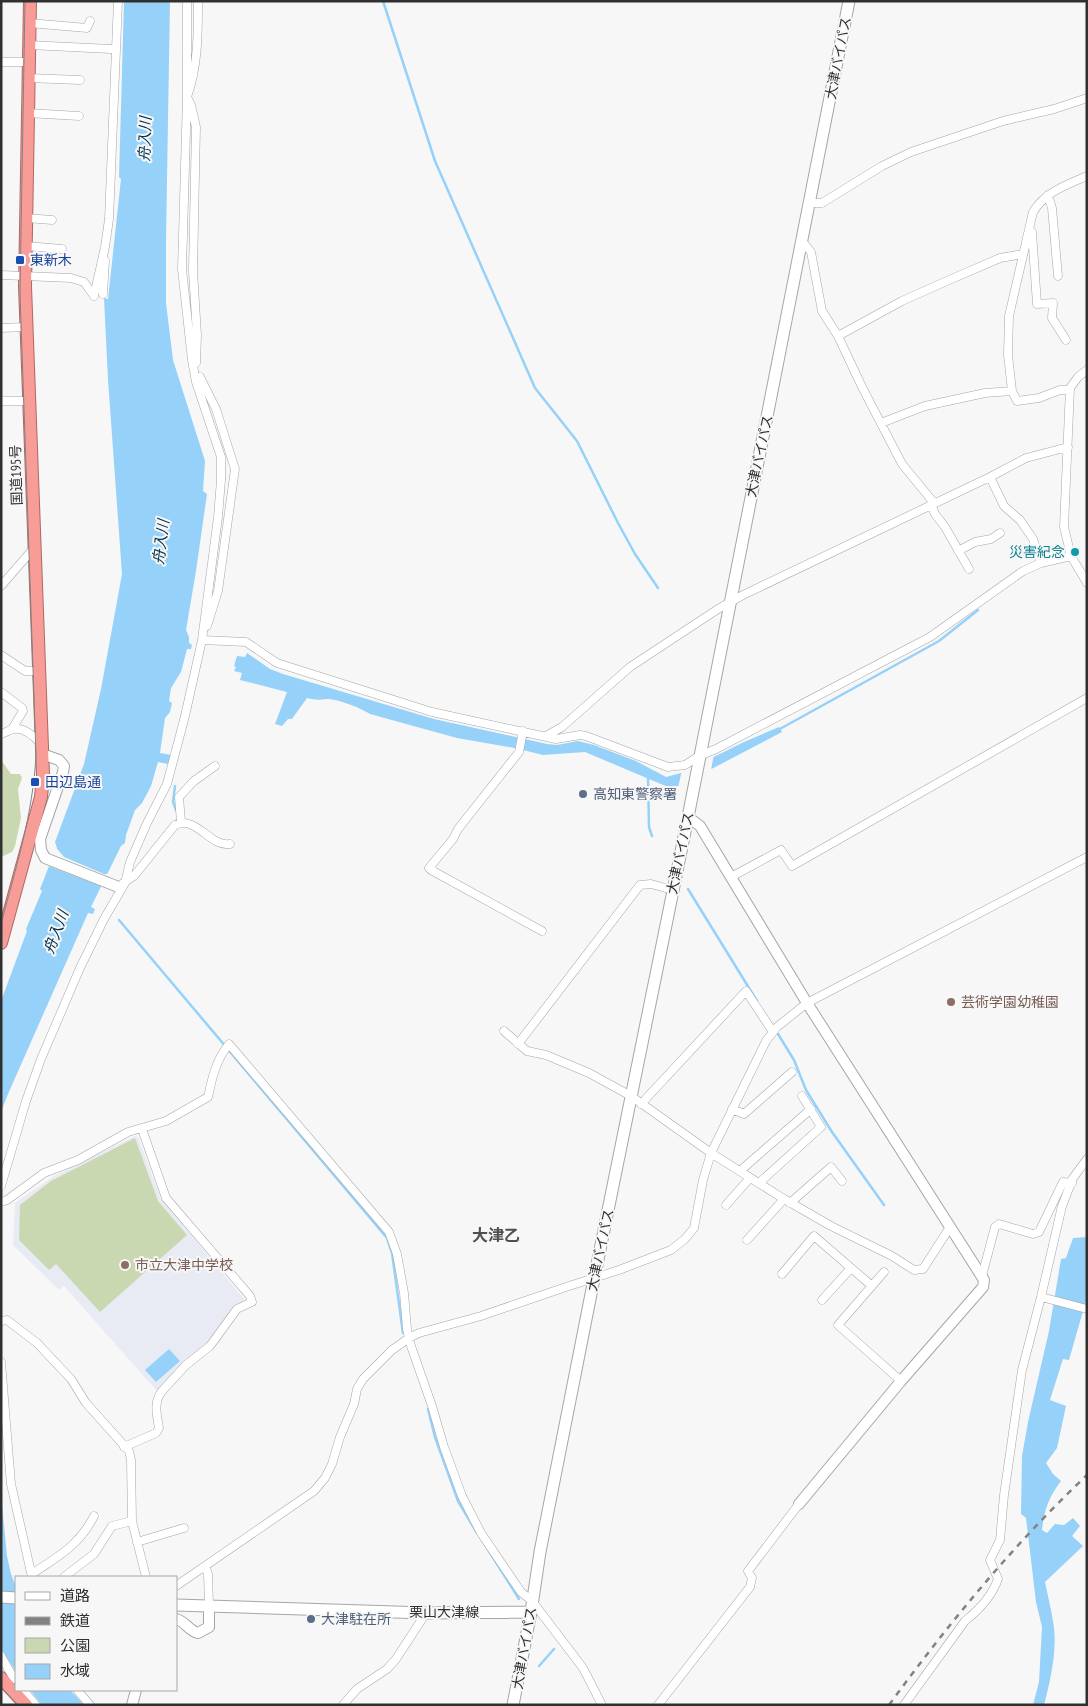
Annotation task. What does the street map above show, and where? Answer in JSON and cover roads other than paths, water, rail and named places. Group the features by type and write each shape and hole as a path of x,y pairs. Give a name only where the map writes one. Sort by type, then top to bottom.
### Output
{"highway":[{"name":"国道195号","path":"1,943 41,797 43,775 25,276 30,1"},
{"path":"17,1691 26,1705"}],"main road":[{"name":"大津バイパス","path":"513,1705 532,1607 540,1552 688,817 848,1"},
{"path":"1,1597 15,1598"},
{"name":"栗山大津線","path":"178,1606 209,1605 426,1613 532,1607"}],"street":[{"path":"103,294 111,180 118,1"},
{"path":"1,1186 26,1101 41,1059 80,968 167,784 202,640 218,517 221,457 196,382 188,339 182,269 187,97 187,1"},
{"path":"198,1 198,52 193,80 187,97 191,105 196,127 193,271 197,335 196,360 201,381 216,409 235,469 218,591 202,640"},
{"path":"29,23 86,28 90,21"},
{"path":"29,45 88,44 112,49"},
{"path":"1,62 28,62"},
{"path":"28,78 80,80"},
{"path":"810,202 822,203 882,166 911,152 1004,121 1054,109 1087,98"},
{"path":"27,113 79,116"},
{"path":"1070,390 1060,390 1039,398 1016,401 1012,391 1007,332 1033,212 1048,195 1087,176"},
{"path":"1048,195 1052,208 1058,276"},
{"path":"26,218 52,220"},
{"path":"1031,228 1037,304 1053,303 1052,318 1066,340"},
{"path":"802,241 811,252 822,311 838,336 902,464 933,504 935,514 945,527 969,569"},
{"path":"26,246 62,249"},
{"path":"1,275 80,280 84,282 94,296 105,247"},
{"path":"838,336 902,301 1000,258 1023,254"},
{"path":"1,328 26,327"},
{"path":"1087,370 1078,377 1070,390 1064,528 1071,556 1087,583"},
{"path":"881,423 925,406 986,393 1012,391"},
{"path":"1,401 29,401"},
{"path":"546,736 562,727 630,667 730,602 1026,458 1068,447"},
{"path":"990,477 1004,506 1020,520 1033,538 1041,563"},
{"path":"958,551 975,542 991,539 1000,533"},
{"path":"1,586 34,547"},
{"path":"202,640 246,642 276,663 432,712 523,734 556,739 580,735 586,736 668,767 685,765 930,637 1023,571 1041,563 1071,556"},
{"path":"1,655 25,671 39,671"},
{"path":"1,692 22,708 40,706"},
{"path":"731,878 781,850 792,866 1087,698"},
{"path":"12,729 23,711 22,708"},
{"path":"1,734 12,729 25,731 32,735 42,749 59,760 64,766 40,839 40,850 45,858 121,884"},
{"path":"523,734 519,752 429,868 542,931"},
{"path":"182,822 179,797 194,780 215,766"},
{"path":"658,1705 750,1587 752,1578 748,1571 799,1504 901,1381 983,1288 984,1280 808,1003 700,826 688,817"},
{"path":"121,884 134,876 175,825 182,822 192,824 224,845 230,844"},
{"path":"178,1585 314,1490 325,1478 354,1404 357,1389 363,1379 392,1350 409,1338 419,1333 481,1316 619,1270 671,1250 685,1239 694,1228 703,1180 711,1153 766,1041 773,1032 808,1003 1087,857"},
{"path":"518,1044 640,885 651,884 673,890"},
{"path":"642,1104 746,991 773,1032"},
{"path":"504,1031 526,1051 546,1055 589,1073 631,1096 711,1153 787,1201 831,1226 892,1256 914,1270 923,1269 950,1227"},
{"path":"1,1202 7,1200 44,1173 78,1160 128,1132 166,1121 208,1098 213,1070 229,1044 389,1232 397,1254 409,1338 444,1448 462,1496 486,1541 532,1607 583,1668 602,1705"},
{"path":"732,1109 744,1114 792,1072"},
{"path":"759,1183 821,1127 802,1096"},
{"path":"740,1171 810,1109"},
{"path":"124,1446 156,1433 159,1428 155,1409 158,1396 186,1365 210,1346 237,1309 252,1302 250,1296 166,1198 142,1129"},
{"path":"904,1705 965,1621 974,1614 994,1590 998,1579 990,1560 1000,1540 1004,1495 1022,1370 1044,1297 1059,1217 1072,1183 1087,1159"},
{"path":"747,1240 787,1201 831,1167 842,1181"},
{"path":"726,1205 750,1178"},
{"path":"982,1276 995,1226 999,1224 1033,1234 1039,1232 1063,1182 1072,1183"},
{"path":"782,1274 814,1236 872,1286"},
{"path":"822,1300 851,1268"},
{"path":"884,1272 838,1325 901,1381"},
{"path":"1044,1297 1086,1308"},
{"path":"1,1321 7,1320 37,1343 71,1379 86,1403 129,1451 131,1460 132,1521 146,1576"},
{"path":"1,1362 12,1484 32,1575 71,1548 89,1526 94,1516"},
{"path":"65,1576 94,1554 112,1526 132,1521"},
{"path":"137,1542 184,1528"},
{"path":"178,1620 184,1622 192,1631 198,1633 209,1627 208,1574 205,1566"},
{"path":"343,1705 357,1690 387,1669 396,1659 426,1613"},
{"path":"1,1656 10,1680"},
{"path":"1,1666 10,1680"},
{"path":"24,1691 36,1705"},
{"path":"78,1691 90,1705"},
{"path":"133,1705 136,1691"}],"water":[{"name":"舟入川","path":"124,1 170,1 166,303 173,360 205,461 203,491 207,494 186,630 189,643 192,645 191,649 187,649 181,672 171,688 169,701 172,703 170,712 165,718 160,753 171,755 168,764 158,762 151,786 142,803 135,810 125,843 121,846 91,907 95,909 93,914 88,913 1,1112 1,1001 27,931 26,929 42,891 40,889 57,848 55,842 84,764 101,689 122,574 104,298 108,299 121,179 119,177"},
{"path":"247,653 270,669 283,674 434,719 547,744 557,745 578,741 594,745 636,761 666,777 681,773 779,727 782,732 679,786 668,787 585,752 543,755 457,738 370,714 349,704 332,699 317,700 307,698 292,719 288,719 282,726 275,724 287,692 240,680 242,673 234,671 236,667 234,666 237,656 245,657"},
{"path":"1087,1237 1087,1297 1069,1360 1063,1359 1050,1400 1066,1406 1057,1448 1046,1463 1053,1474 1061,1481 1048,1504 1042,1530 1047,1533 1055,1524 1064,1525 1073,1518 1080,1526 1072,1536 1083,1546 1045,1582 1054,1628 1054,1657 1044,1705 1033,1705 1039,1682 1042,1627 1036,1602 1026,1518 1021,1514 1022,1456 1049,1331 1061,1259 1066,1258 1073,1238"},
{"path":"169,1349 180,1361 156,1382 145,1370"},
{"path":"1,1495 7,1556 15,1584 15,1670 1,1649"},
{"path":"31,1691 71,1691 84,1705 42,1705"}],"waterway":[{"path":"383,1 435,161 535,388 577,441 635,554 658,588"},
{"path":"778,730 939,641 978,610"},
{"path":"648,776 649,827 652,836"},
{"path":"175,786 173,802 176,810"},
{"path":"688,889 757,1001"},
{"path":"119,920 387,1238 392,1253 403,1333"},
{"path":"778,1034 794,1060 806,1090 832,1132 884,1205"},
{"path":"428,1409 435,1437 458,1501 477,1533"},
{"path":"480,1537 519,1599"},
{"path":"539,1666 554,1649"}],"tram line":[{"path":"1,924 28,819 36,755 20,293 25,1"},
{"path":"1,1687 18,1705"}],"railway":[{"path":"889,1705 935,1644 983,1586 1033,1529 1087,1475"}],"place":[{"name":"東新木","path":"20,260"},
{"name":"災害紀念","path":"1075,552"},
{"name":"田辺島通","path":"35,782"},
{"name":"高知東警察署","path":"583,794"},
{"name":"芸術学園幼稚園","path":"951,1002"},
{"name":"市立大津中学校","path":"125,1265"},
{"name":"大津駐在所","path":"311,1619"}],"district":[{"name":"大津乙","path":"496,1235"}]}
